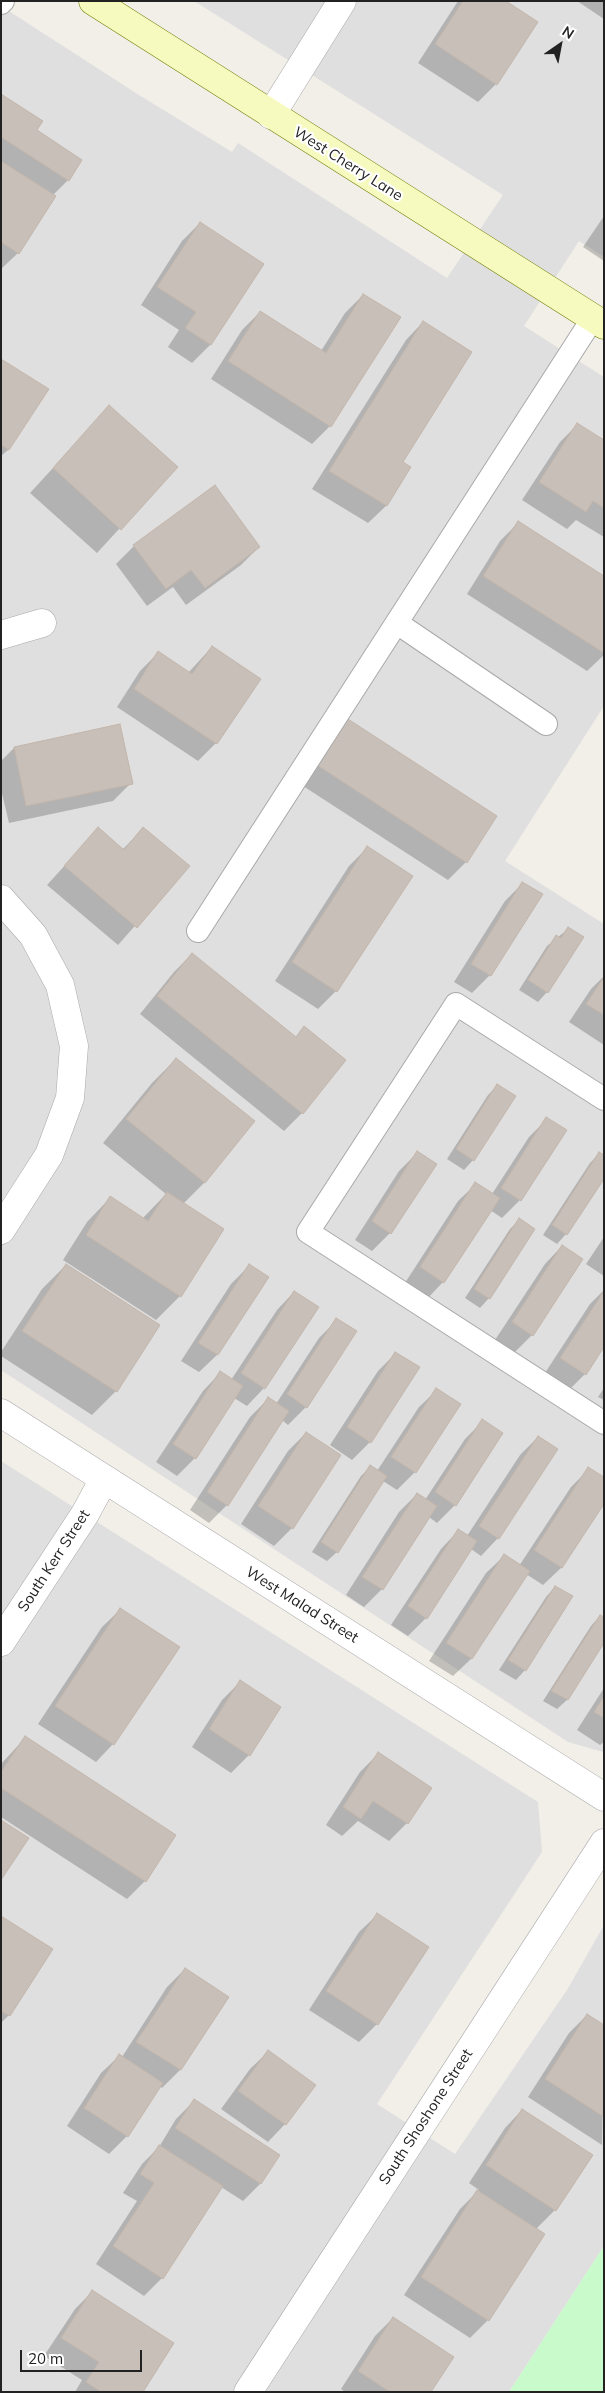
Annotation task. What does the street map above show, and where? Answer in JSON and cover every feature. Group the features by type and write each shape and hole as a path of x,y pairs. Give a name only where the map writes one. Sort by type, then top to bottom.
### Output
{"street":[{"name":"West Cherry Lane","path":"93,1 598,322"},
{"path":"271,115 342,1"},
{"path":"1,634 42,623"},
{"path":"1,900 34,935 60,985 74,1046 70,1098 49,1155 1,1230"},
{"name":"West Malad Street","path":"1,1413 604,1797"},
{"name":"South Kerr Street","path":"1,1642 85,1514 104,1479"},
{"name":"South Shoshone Street","path":"248,2392 604,1843"}],"lane":[{"path":"198,931 397,623 598,322"},
{"path":"397,623 546,724"},
{"path":"604,1099 456,1004 308,1232 604,1423"}],"shaded area":[{"path":"194,1 604,1 604,257 579,241 524,326 604,377 604,706 505,861 604,924 603,1752 568,1742 1,1370 1,6 139,95 232,152 238,143 447,278 503,195"},
{"path":"1,1461 538,1802 542,1852 377,2104 455,2154 567,1990 604,1925 604,2246 509,2392 1,2392"}],"green space":[{"path":"604,2246 604,2392 509,2392"}],"building":[{"path":"463,1 506,1 538,22 497,85 435,44"},
{"path":"1,94 43,121 37,130 82,160 69,181 1,137"},
{"path":"1,161 56,196 19,254 1,242"},
{"path":"200,222 264,264 211,345 185,328 196,312 157,287"},
{"path":"363,294 401,317 331,427 228,361 260,311 326,353"},
{"path":"423,321 472,352 403,462 411,467 387,506 329,471"},
{"path":"1,359 49,389 9,450 1,445"},
{"path":"109,405 178,467 121,530 53,468"},
{"path":"577,423 604,440 604,508 593,501 586,512 539,482"},
{"path":"215,485 260,547 205,588 191,570 166,589 133,545"},
{"path":"518,521 604,576 604,653 483,576"},
{"path":"212,646 261,679 217,744 134,689 158,651 192,674"},
{"path":"348,719 497,816 467,863 317,765"},
{"path":"120,724 133,784 26,806 14,747"},
{"path":"98,827 124,850 143,827 190,866 137,928 64,866"},
{"path":"367,846 413,876 337,992 292,962"},
{"path":"522,882 543,894 491,976 471,964"},
{"path":"568,927 584,937 548,993 528,980 556,935 561,938"},
{"path":"192,953 296,1037 304,1026 346,1060 303,1114 157,996"},
{"path":"604,977 604,1015 586,1004"},
{"path":"176,1058 255,1121 205,1183 126,1119"},
{"path":"497,1084 516,1096 474,1161 456,1149"},
{"path":"546,1117 567,1130 521,1201 501,1188"},
{"path":"417,1151 437,1164 391,1234 372,1221"},
{"path":"599,1152 604,1155 604,1179 567,1235 552,1225"},
{"path":"475,1182 500,1198 444,1283 420,1267"},
{"path":"167,1192 224,1229 181,1297 86,1235 110,1196 148,1221"},
{"path":"519,1218 535,1229 490,1299 474,1289"},
{"path":"562,1245 583,1259 533,1336 512,1322"},
{"path":"66,1264 160,1325 117,1392 22,1331"},
{"path":"249,1264 269,1277 218,1355 198,1343"},
{"path":"294,1291 319,1307 265,1389 241,1373"},
{"path":"604,1291 604,1347 586,1375 560,1358"},
{"path":"336,1318 357,1331 307,1408 287,1394"},
{"path":"395,1352 420,1367 371,1443 347,1427"},
{"path":"220,1371 243,1386 196,1459 173,1444"},
{"path":"436,1388 461,1404 416,1473 391,1457"},
{"path":"268,1397 289,1411 228,1506 207,1492"},
{"path":"482,1419 503,1433 456,1506 435,1492"},
{"path":"306,1432 341,1455 293,1529 258,1506"},
{"path":"538,1436 558,1449 499,1539 479,1526"},
{"path":"370,1465 387,1476 338,1553 321,1542"},
{"path":"588,1467 604,1477 604,1504 562,1568 534,1550"},
{"path":"417,1493 437,1506 383,1590 362,1577"},
{"path":"458,1529 477,1541 427,1619 408,1606"},
{"path":"504,1554 530,1571 472,1659 446,1643"},
{"path":"555,1586 573,1596 526,1671 508,1660"},
{"path":"120,1608 180,1647 114,1745 55,1706"},
{"path":"600,1615 604,1617 604,1643 568,1700 551,1691"},
{"path":"240,1680 281,1707 250,1756 209,1729"},
{"path":"604,1696 604,1718 594,1712"},
{"path":"25,1736 176,1835 146,1882 1,1788 1,1772"},
{"path":"378,1752 432,1788 408,1824 373,1801 361,1819 343,1807"},
{"path":"1,1820 29,1838 1,1880"},
{"path":"377,1913 429,1947 378,2025 326,1991"},
{"path":"1,1916 53,1949 10,2016 1,2011"},
{"path":"185,1968 229,1997 181,2070 136,2042"},
{"path":"587,2014 604,2025 604,2117 545,2079"},
{"path":"268,2050 316,2085 286,2125 238,2091"},
{"path":"119,2054 163,2083 128,2137 84,2108"},
{"path":"194,2099 280,2155 261,2184 175,2128"},
{"path":"522,2109 593,2155 556,2211 486,2165"},
{"path":"159,2145 223,2186 163,2279 113,2246 154,2183 140,2174"},
{"path":"477,2190 545,2234 489,2321 421,2277"},
{"path":"92,2290 174,2343 143,2392 101,2392 86,2382 99,2362 61,2338"},
{"path":"393,2317 454,2357 431,2392 390,2392 358,2371"}]}
